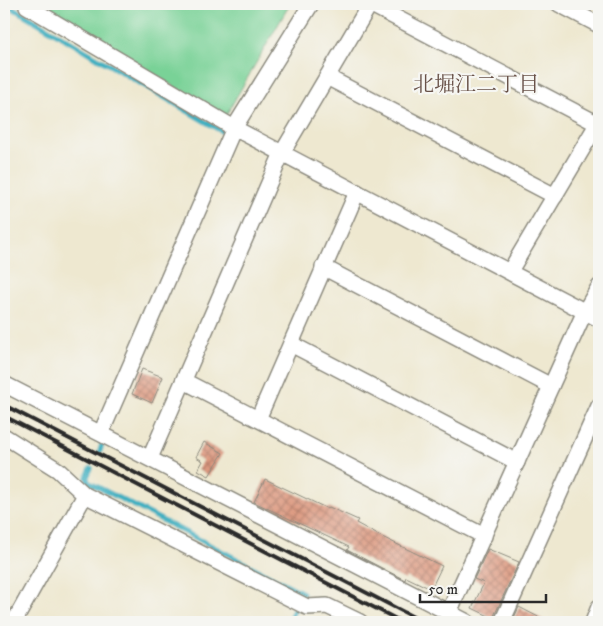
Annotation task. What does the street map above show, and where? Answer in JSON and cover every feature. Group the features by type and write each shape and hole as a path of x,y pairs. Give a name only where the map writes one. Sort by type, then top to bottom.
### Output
{"street":[{"path":"28,4 27,6 232,134 282,153 599,319"},
{"path":"101,433 232,134 310,4"},
{"path":"150,458 282,153 370,4 599,123 510,271"},
{"path":"559,4 579,8 599,25"},
{"path":"328,77 554,196"},
{"path":"258,419 357,192"},
{"path":"323,267 551,386"},
{"path":"449,612 585,311 599,287"},
{"path":"291,344 517,462"},
{"path":"184,381 484,536"},
{"path":"4,384 467,622"},
{"path":"502,622 599,406"},
{"path":"4,436 58,470 85,495 307,607 328,606 360,622"},
{"path":"14,622 85,495"},
{"path":"593,622 599,607"}],"green space":[{"path":"36,4 290,4 225,117"}],"building":[{"path":"142,369 163,377 152,403 132,394"},
{"path":"204,442 223,453 209,476 198,470 203,461 196,457"},
{"path":"265,479 328,509 329,507 358,520 356,523 442,566 431,589 406,577 405,580 347,550 349,547 254,502"},
{"path":"488,549 519,562 493,618 472,608 484,583 474,579"},
{"path":"519,607 548,622 512,622"}],"waterway":[{"path":"6,4 228,135"},
{"path":"100,451 102,444"},
{"path":"91,468 87,477 88,482 303,593 288,622"}],"railway":[{"path":"4,405 423,622"},
{"path":"4,416 402,622"}],"district":[{"name":"北堀江二丁目","path":"476,85"}]}
